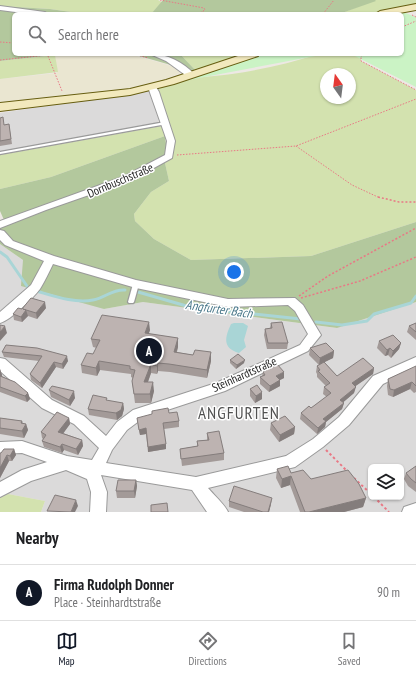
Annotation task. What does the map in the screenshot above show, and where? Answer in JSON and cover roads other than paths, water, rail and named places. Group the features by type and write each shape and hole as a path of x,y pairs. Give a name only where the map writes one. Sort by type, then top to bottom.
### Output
{"main road":[{"path":"390,12 416,7"},
{"path":"0,107 130,92 152,87 248,56"},
{"path":"0,110 34,104"}],"street":[{"path":"0,8 30,12"},
{"path":"159,56 169,60 191,75"},
{"path":"152,87 156,92 165,123"},
{"name":"Dornbuschstraße","path":"0,225 26,213 103,189 156,166 170,156 171,141 165,123"},
{"path":"0,233 9,244 50,259 136,284"},
{"path":"0,319 31,290 50,259"},
{"name":"Steinhardtstraße","path":"97,466 107,446 122,426 138,414 220,387 304,348 314,335 299,308 291,301 228,303 136,284"},
{"path":"0,490 27,475 67,463 97,466 196,484 290,462 318,443 344,421 378,380 416,362"},
{"path":"0,363 48,404 79,420 107,446"},
{"path":"0,448 22,448 67,463 93,475 99,492 98,512"},
{"path":"196,484 213,507 220,512"},
{"path":"410,512 416,510"}],"lane":[{"path":"0,153 165,123"},
{"path":"131,302 136,284"}],"water":[{"path":"243,323 248,326 244,340 246,347 239,353 230,348 226,342 231,324"}],"waterway":[{"name":"Angfurter Bach","path":"0,252 7,257 29,289 77,301 93,300 116,291 125,290"},
{"name":"Angfurter Bach","path":"138,292 190,307 301,319"},
{"name":"Angfurter Bach","path":"316,322 342,325 367,321 374,314 411,303 416,296"}],"place":[{"name":"Firma Rudolph Donner","path":"149,351"}],"district":[{"name":"ANGFURTEN","path":"239,413"}]}
